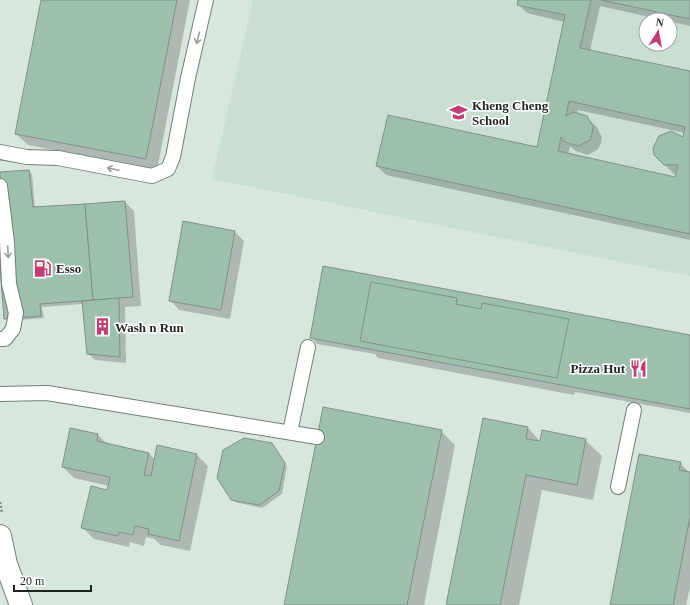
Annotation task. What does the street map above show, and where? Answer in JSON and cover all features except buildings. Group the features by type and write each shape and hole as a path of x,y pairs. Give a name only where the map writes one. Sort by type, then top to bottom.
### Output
{"street":[{"path":"0,536 6,564 21,605"}],"lane":[{"path":"0,152 27,157 58,158 152,176 168,169 173,157 188,78 206,0"},
{"path":"0,186 7,242 10,284 16,313 13,328 5,339 0,339"},
{"path":"290,432 308,347"},
{"path":"0,394 47,393 317,437"},
{"path":"618,487 634,410"}],"shaded area":[{"name":"Kheng Cheng School","path":"253,0 690,0 690,276 212,179"}],"place":[{"name":"Kheng Cheng School","path":"459,112"},
{"name":"Esso","path":"43,268"},
{"name":"Wash n Run","path":"102,327"},
{"name":"Pizza Hut","path":"638,368"}]}
